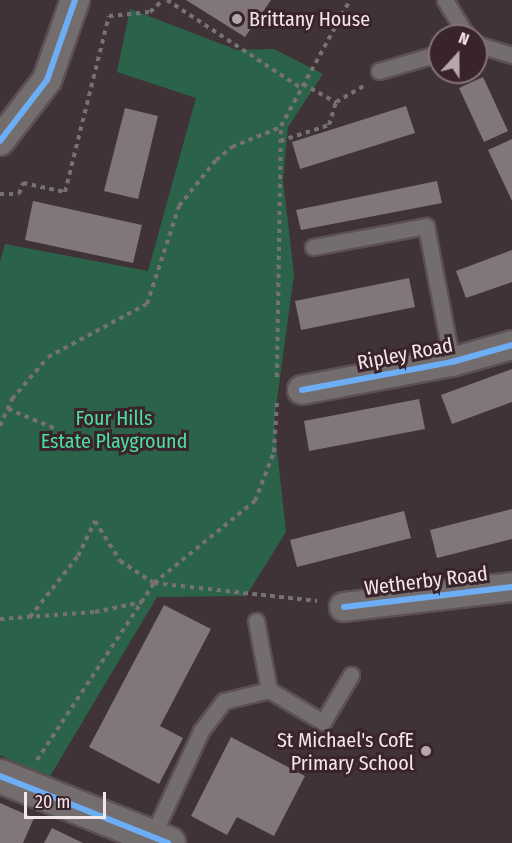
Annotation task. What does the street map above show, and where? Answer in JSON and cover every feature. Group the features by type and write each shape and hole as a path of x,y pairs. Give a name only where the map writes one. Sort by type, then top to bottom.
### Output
{"street":[{"path":"0,141 46,80 75,0"},
{"name":"Ripley Road","path":"302,390 453,362 512,345"},
{"name":"Wetherby Road","path":"345,607 512,587"},
{"path":"10,781 160,839"}],"lane":[{"path":"446,0 459,24"},
{"path":"488,48 512,55"},
{"path":"379,71 428,57"},
{"path":"313,247 426,226 453,362"},
{"path":"256,621 269,690"},
{"path":"160,839 201,731 224,701 269,690 323,722 351,675"}],"path":[{"path":"0,194 20,195 22,183 65,192 109,16 150,12 165,0 302,86 336,102 354,95 379,71"},
{"path":"10,781 143,602 154,583 242,515 266,480 274,452 281,126 350,0"},
{"path":"280,141 329,124 336,102"},
{"path":"0,426 8,409 48,357 147,304 179,206 191,188 232,147 281,126"},
{"path":"8,409 54,428"},
{"path":"30,617 78,556 94,522 120,561 154,583 294,596 345,607"},
{"path":"0,619 143,602"}],"green space":[{"name":"Four Hills Estate Playground","path":"130,9 237,50 274,49 323,74 288,127 283,180 294,274 274,422 286,532 246,596 157,597 49,778 0,755 0,262 5,244 148,271 196,98 117,72"}],"building":[{"name":"Brittany House","path":"186,0 271,0 245,37"},
{"path":"468,84 486,84 508,131 484,142 459,88"},
{"path":"406,106 415,133 300,169 292,142"},
{"path":"125,108 158,116 138,199 104,191"},
{"path":"512,139 512,201 488,150"},
{"path":"437,181 442,203 301,230 296,210"},
{"path":"33,201 142,225 133,263 25,240"},
{"path":"512,250 512,282 466,298 456,271"},
{"path":"409,278 415,307 301,330 295,301"},
{"path":"512,369 512,402 452,424 441,395"},
{"path":"419,399 425,429 309,451 304,421"},
{"path":"512,509 512,539 437,558 430,530"},
{"path":"404,511 411,538 297,567 290,540"},
{"path":"164,605 211,629 160,726 183,738 159,784 89,747"},
{"path":"231,737 305,776 274,836 237,817 227,835 191,816"},
{"path":"0,803 34,818 23,843 0,843"},
{"path":"52,828 83,843 44,843"}],"cycle path":[{"path":"0,141 47,80 75,0"},
{"path":"302,390 452,362 512,345"},
{"path":"344,607 512,587"},
{"path":"0,776 168,843"}],"place":[{"name":"Brittany House","path":"237,19"},
{"name":"St Michael's CofE Primary School","path":"426,751"}]}
